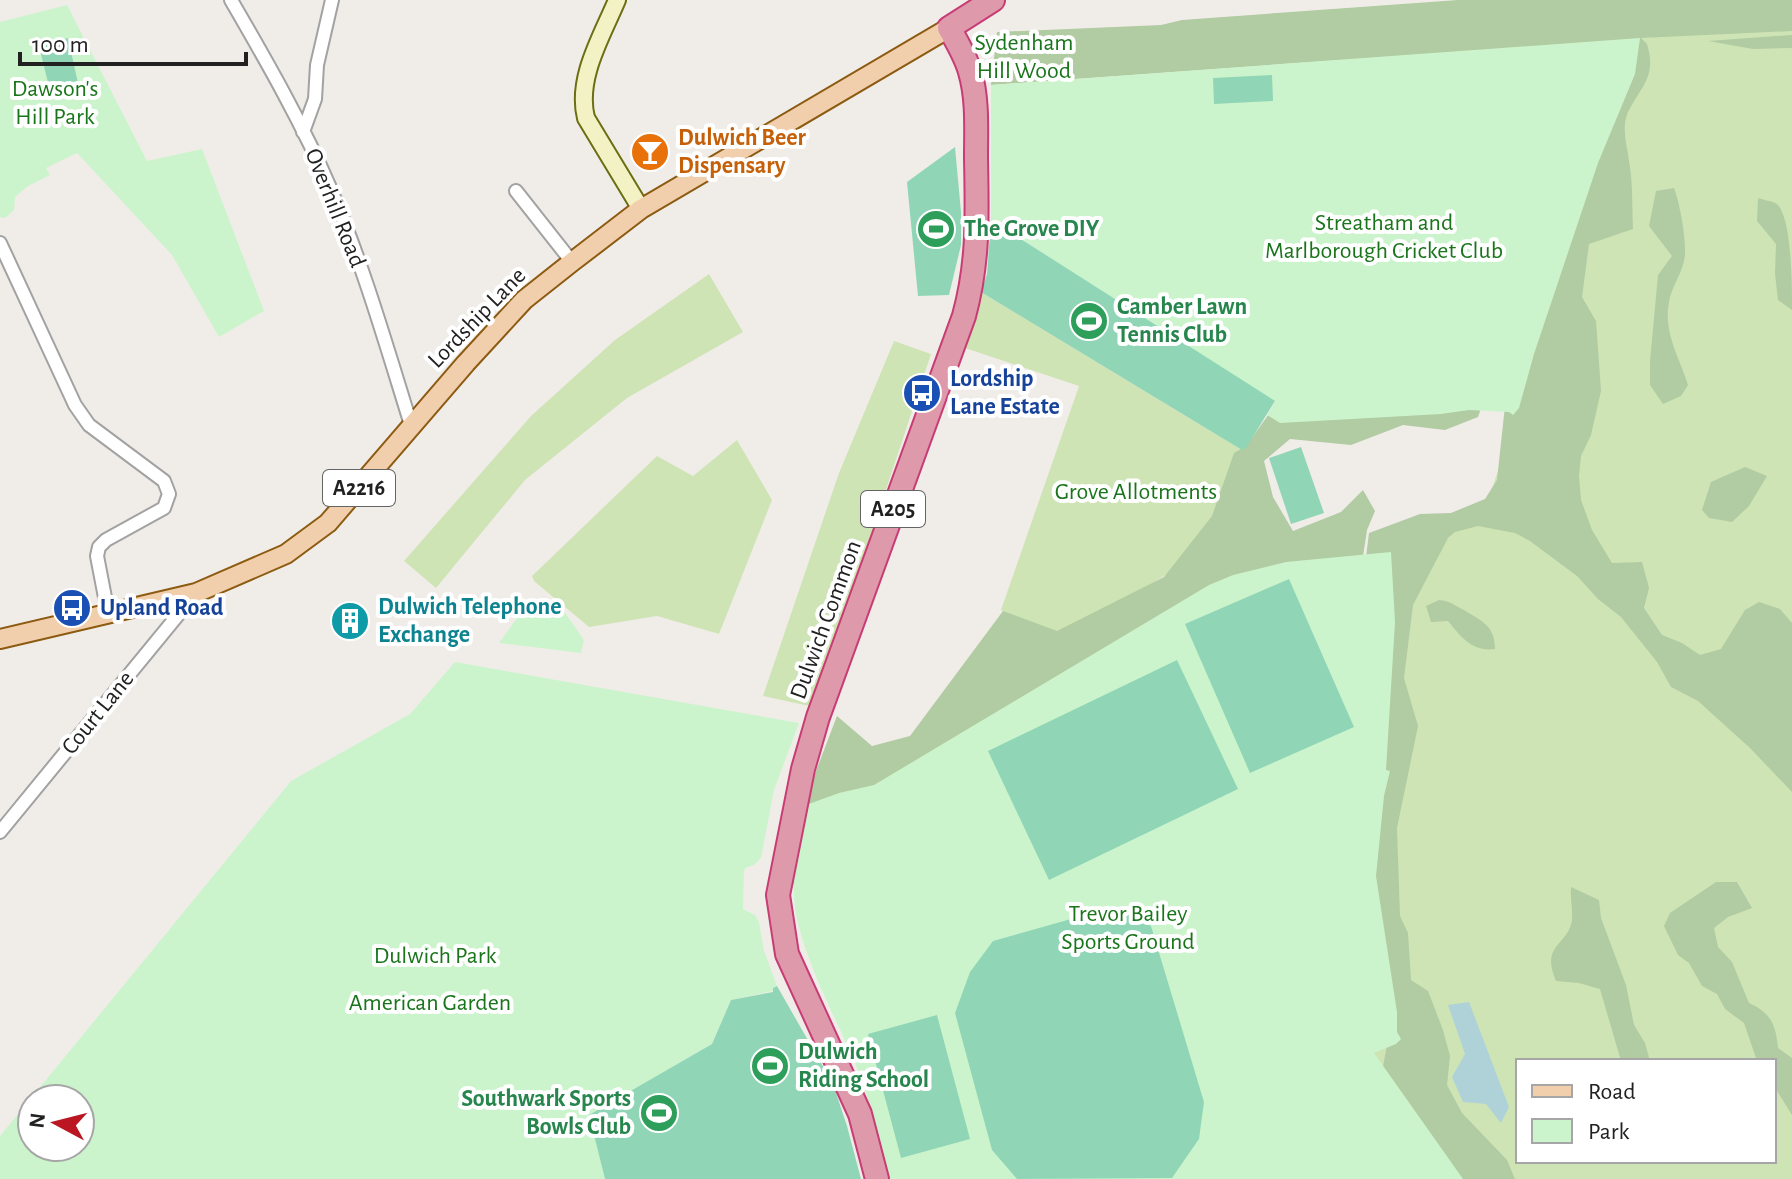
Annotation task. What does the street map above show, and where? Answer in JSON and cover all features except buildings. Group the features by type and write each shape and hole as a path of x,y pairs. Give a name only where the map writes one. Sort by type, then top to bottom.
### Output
{"highway":[{"name":"Lordship Lane","path":"949,28 993,0"},
{"name":"Dulwich Common","path":"877,1179 860,1114 787,954 778,895 803,769 818,717 964,316 974,279 977,237 976,120 972,85 964,56 949,28"}],"main road":[{"name":"Lordship Lane","path":"0,639 196,593 286,554 323,527 524,300 641,209 949,28"}],"street":[{"name":"Overhill Road","path":"231,0 303,132 342,220 375,310 412,428"},
{"path":"303,132 315,99 317,65 332,0"},
{"path":"617,0 591,64 584,86 583,103 586,118 641,209"},
{"path":"516,191 572,262"},
{"path":"0,243 75,405 89,425 164,481 169,494 164,508 106,540 99,547 97,556 108,613"},
{"name":"Court Lane","path":"0,832 196,593"}],"green space":[{"name":"Sydenham Hill Wood","path":"1458,0 1792,0 1792,31 1641,38 1647,44 1650,55 1649,73 1625,124 1633,229 1589,244 1582,297 1596,321 1601,391 1591,435 1581,456 1579,476 1581,500 1592,530 1612,563 1642,562 1649,588 1644,608 1662,635 1700,655 1721,649 1745,610 1759,602 1780,609 1792,623 1792,792 1750,748 1698,701 1671,687 1657,662 1621,617 1598,599 1577,576 1515,533 1478,526 1455,532 1448,538 1413,605 1404,678 1418,726 1397,828 1400,916 1408,933 1411,980 1428,991 1443,1030 1450,1056 1447,1085 1462,1113 1507,1160 1515,1179 1451,1179 1377,1098 1388,1040 1368,955 1365,565 1369,533 1420,514 1451,513 1485,499 1497,480 1508,378 1341,60 991,85 997,32 1161,25 1182,20"},
{"name":"Dawson's Hill Park","path":"67,5 147,161 202,149 264,311 219,337 172,255 77,153 46,168 50,175 28,186 15,197 14,210 5,218 0,217 0,22"},
{"path":"1792,26 1792,1179 1463,1179 1373,1053 1398,1035 1394,588 1488,501 1640,38"},
{"path":"1792,35 1792,48 1753,49 1708,41"},
{"path":"68,38 80,92 52,99 39,46"},
{"name":"Streatham and Marlborough Cricket Club","path":"1640,38 1635,74 1598,163 1519,408 1513,415 1509,412 1469,410 1280,423 1267,415 1275,402 991,220 991,85"},
{"path":"1272,75 1273,101 1214,104 1213,78"},
{"name":"The Grove DIY","path":"955,147 961,245 949,295 918,296 907,182"},
{"path":"1674,188 1683,225 1685,254 1670,297 1668,324 1688,385 1681,396 1663,404 1650,385 1650,361 1658,275 1672,256 1649,226 1656,191"},
{"path":"1758,198 1777,204 1786,223 1792,310 1778,300 1776,244 1757,221"},
{"name":"Camber Lawn Tennis Club","path":"991,220 1275,401 1246,448 1242,450 981,292 987,274"},
{"path":"709,274 743,332 627,398 525,480 436,588 404,561 531,416 615,340"},
{"name":"Grove Allotments","path":"981,292 1242,450 1252,522 1053,644 1001,610 1079,386 962,347"},
{"path":"894,341 931,354 814,707 763,696 839,473"},
{"path":"1486,394 1478,417 1445,430 1403,425 1351,445 1290,439 1264,461 1273,497 1293,531 1341,512 1363,490 1375,511 1367,530 1362,563 796,886 793,884 798,829 837,716 872,746 910,736 1003,611 1057,631 1164,577 1212,516 1234,453 1246,446 1274,407"},
{"path":"737,440 772,500 719,634 657,616 589,627 534,581 532,576 657,456 693,476"},
{"path":"1301,447 1324,513 1291,524 1269,458"},
{"path":"1745,467 1767,476 1749,506 1732,522 1709,518 1702,510 1711,482"},
{"name":"Trevor Bailey Sports Ground","path":"1391,552 1395,622 1386,770 1390,771 1384,796 1376,876 1397,1012 1397,1032 1401,1039 1374,1053 1463,1179 890,1179 862,1082 813,969 799,928 794,895 795,869 806,805 874,785 1209,585 1233,575 1286,562"},
{"path":"1289,579 1354,727 1250,773 1185,624"},
{"path":"1439,600 1455,605 1486,625 1493,634 1495,649 1473,646 1448,621 1431,622 1426,606"},
{"path":"557,601 584,640 581,653 499,643 528,603"},
{"path":"1177,660 1238,789 1049,880 988,751"},
{"name":"Dulwich Park","path":"455,662 799,723 774,790 761,858 745,868 744,872 743,909 755,915 759,922 764,951 777,986 773,991 731,1000 712,1044 590,1115 605,1179 0,1179 0,1136 16,1116 16,1163 96,1163 96,1083 43,1083 291,781 410,714"},
{"path":"1716,882 1737,882 1752,908 1728,917 1714,928 1718,947 1732,962 1749,1003 1767,1016 1774,1026 1778,1048 1792,1058 1792,1115 1776,1089 1776,1059 1756,1059 1744,1023 1725,1009 1717,994 1702,986 1689,963 1678,955 1664,926 1670,913"},
{"path":"1571,887 1599,900 1601,918 1626,985 1634,1025 1645,1043 1649,1059 1620,1059 1600,989 1556,981 1551,960 1553,952 1570,929"},
{"path":"1110,908 1133,914 1151,926 1204,1102 1199,1139 1172,1178 1017,1179 992,1150 955,1013 970,972 993,941"},
{"path":"777,986 833,1084 861,1179 605,1179 589,1115 712,1044 731,1000 773,992"},
{"path":"937,1015 970,1139 901,1158 868,1034"}],"water":[{"path":"1469,1002 1509,1107 1501,1123 1486,1104 1463,1102 1452,1077 1465,1054 1448,1005"}],"place":[{"name":"Dulwich Beer Dispensary","path":"650,152"},
{"name":"The Grove DIY","path":"936,229"},
{"name":"Camber Lawn Tennis Club","path":"1089,321"},
{"name":"Lordship Lane Estate","path":"922,393"},
{"name":"Upland Road","path":"72,608"},
{"name":"Dulwich Telephone Exchange","path":"350,621"},
{"name":"Dulwich Riding School","path":"770,1066"},
{"name":"Southwark Sports Bowls Club","path":"659,1113"}],"park label":[{"name":"American Garden","path":"430,1003"}]}
